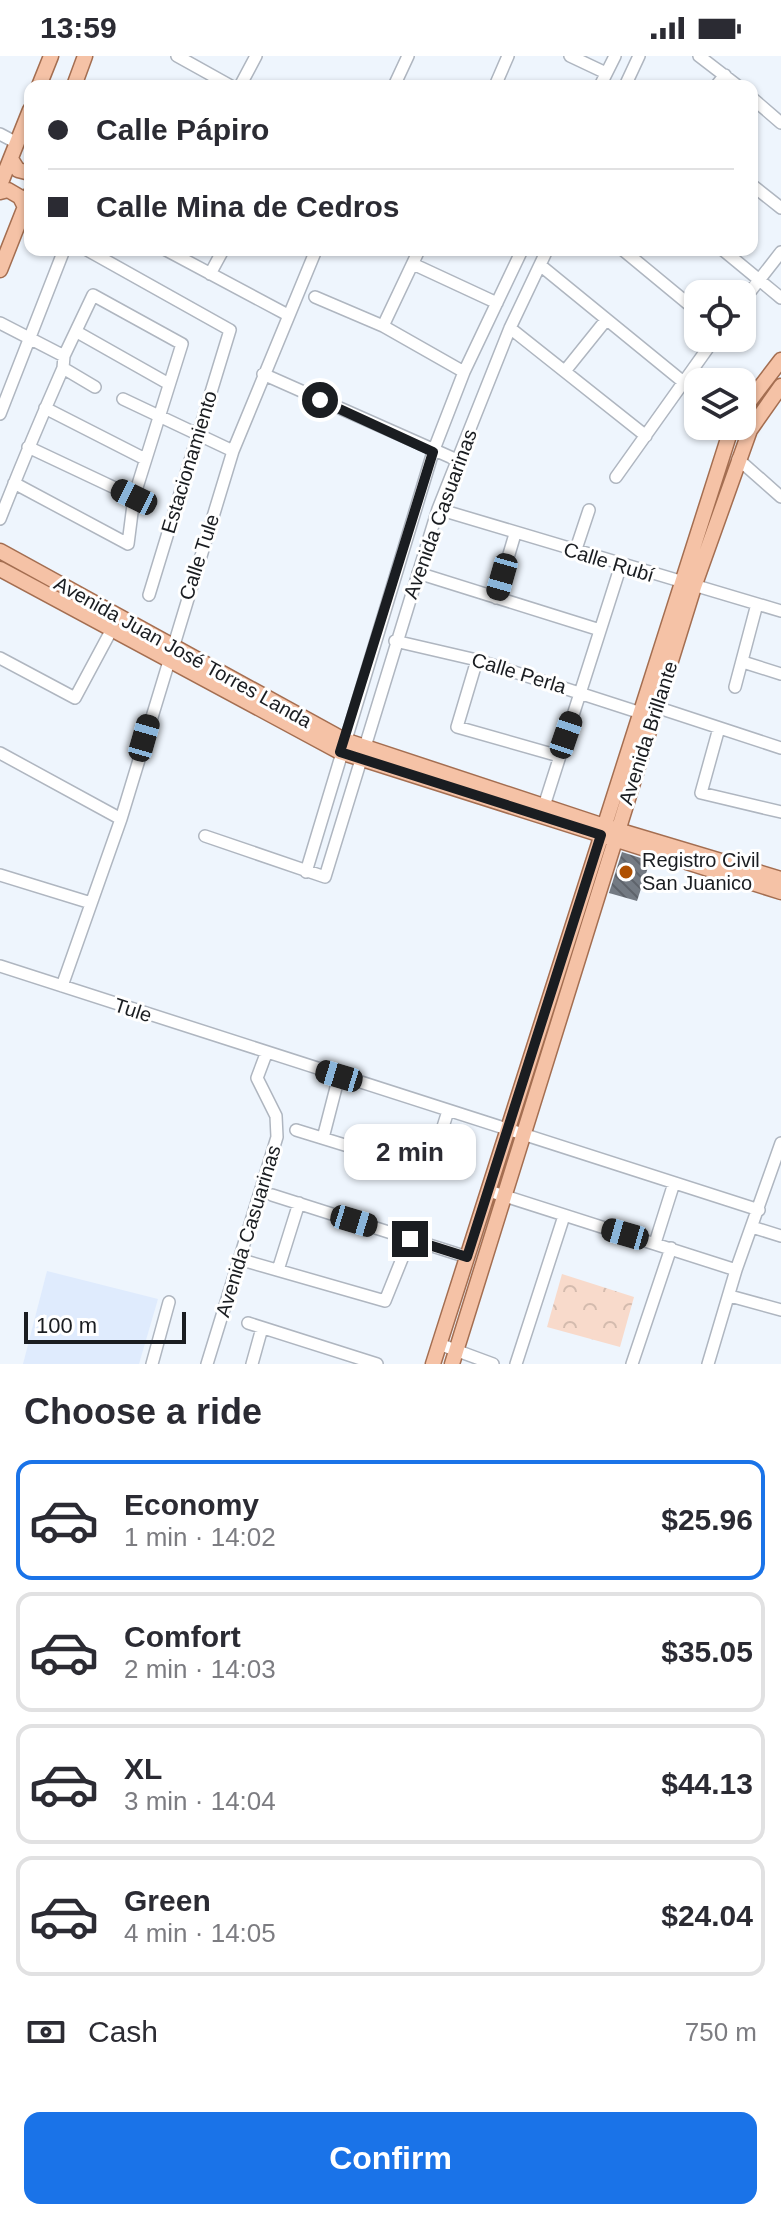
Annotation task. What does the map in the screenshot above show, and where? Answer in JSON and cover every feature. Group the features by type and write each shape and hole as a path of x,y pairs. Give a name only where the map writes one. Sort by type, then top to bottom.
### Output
{"main road":[{"path":"41,80 51,56"},
{"path":"76,80 85,56"},
{"path":"0,185 24,125"},
{"path":"11,159 18,170 24,172"},
{"path":"0,192 8,190 24,198"},
{"path":"0,270 24,210"},
{"path":"756,393 781,360"},
{"name":"Avenida Brillante","path":"454,1357 525,1135 641,713 750,430 781,386"},
{"name":"Avenida Brillante","path":"433,1364 609,832 656,707 728,440"},
{"name":"Avenida Juan José Torres Landa","path":"0,551 169,653 342,746 609,832 781,892"},
{"name":"Avenida Juan José Torres Landa","path":"0,569 112,629 169,653"},
{"name":"Avenida Juan José Torres Landa","path":"362,753 544,806 609,832 781,879"}],"street":[{"path":"177,56 220,80"},
{"path":"243,80 256,56"},
{"path":"397,80 408,56"},
{"path":"498,80 508,56"},
{"path":"570,56 606,73"},
{"path":"603,80 615,56"},
{"path":"628,80 639,56"},
{"path":"699,56 731,80"},
{"path":"721,80 725,75"},
{"path":"758,103 781,123"},
{"path":"0,134 17,143"},
{"path":"758,190 781,208"},
{"path":"756,283 781,252"},
{"path":"0,414 62,256"},
{"name":"Estacionamiento","path":"98,256 230,330 149,595"},
{"path":"177,256 286,314"},
{"path":"210,274 220,256"},
{"name":"Calle Tule","path":"62,986 121,819 169,653 233,451 286,314 313,256"},
{"path":"383,326 416,256"},
{"name":"Avenida Casuarinas","path":"519,256 464,372 433,452 306,872 325,877 438,509 510,328 544,256"},
{"path":"630,256 684,300"},
{"path":"730,256 781,298"},
{"path":"413,264 497,303"},
{"path":"540,265 684,382"},
{"path":"507,282 527,292"},
{"path":"0,519 14,483 28,447 63,362 93,295 182,344 134,497 128,544 14,483"},
{"path":"315,297 383,326 464,372"},
{"path":"565,371 606,320"},
{"path":"0,323 30,338 95,387"},
{"path":"510,328 646,436"},
{"path":"77,332 169,384"},
{"path":"263,374 433,452 457,460"},
{"path":"616,477 684,384"},
{"path":"123,399 159,419 197,432 233,451"},
{"path":"45,408 145,459"},
{"path":"28,447 134,497"},
{"path":"738,459 779,492"},
{"name":"Calle Rubí","path":"438,509 688,586 781,611"},
{"path":"575,552 589,510"},
{"path":"496,598 515,534"},
{"path":"544,806 621,565"},
{"path":"418,573 600,630"},
{"path":"735,687 757,604"},
{"path":"0,658 75,698 112,629"},
{"name":"Calle Perla","path":"395,641 477,660 641,713"},
{"path":"477,660 457,727 559,756"},
{"path":"743,662 781,674"},
{"path":"656,707 781,748"},
{"path":"719,728 701,793 781,812"},
{"path":"0,753 121,819"},
{"path":"205,836 306,872"},
{"path":"0,875 91,903"},
{"name":"Tule","path":"0,966 759,1210"},
{"name":"Avenida Casuarinas","path":"207,1364 277,1137 276,1116 257,1078 266,1054"},
{"path":"323,1138 339,1076"},
{"path":"296,1130 429,1171 448,1111"},
{"path":"708,1364 736,1270 781,1143"},
{"path":"655,1243 674,1183"},
{"path":"489,1191 736,1270"},
{"path":"272,1195 467,1257"},
{"path":"278,1270 299,1203"},
{"path":"516,1364 564,1216"},
{"path":"752,1227 781,1236"},
{"path":"249,1262 385,1301 410,1239"},
{"path":"632,1364 671,1248"},
{"path":"730,1296 781,1310"},
{"path":"152,1364 169,1302"},
{"path":"248,1323 371,1363"},
{"path":"252,1364 262,1328"},
{"path":"439,1344 454,1357 493,1364"}],"shaded area":[{"path":"47,1271 158,1299 139,1364 23,1364"}],"green space":[{"path":"562,1274 634,1297 620,1347 547,1327"}],"building":[{"name":"Registro Civil San Juanico","path":"622,852 650,861 637,901 609,893"}],"place":[{"name":"Registro Civil San Juanico","path":"626,872"}],"route":[{"path":"320,400 433,452 340,752 601,835 467,1257 410,1239"}]}
